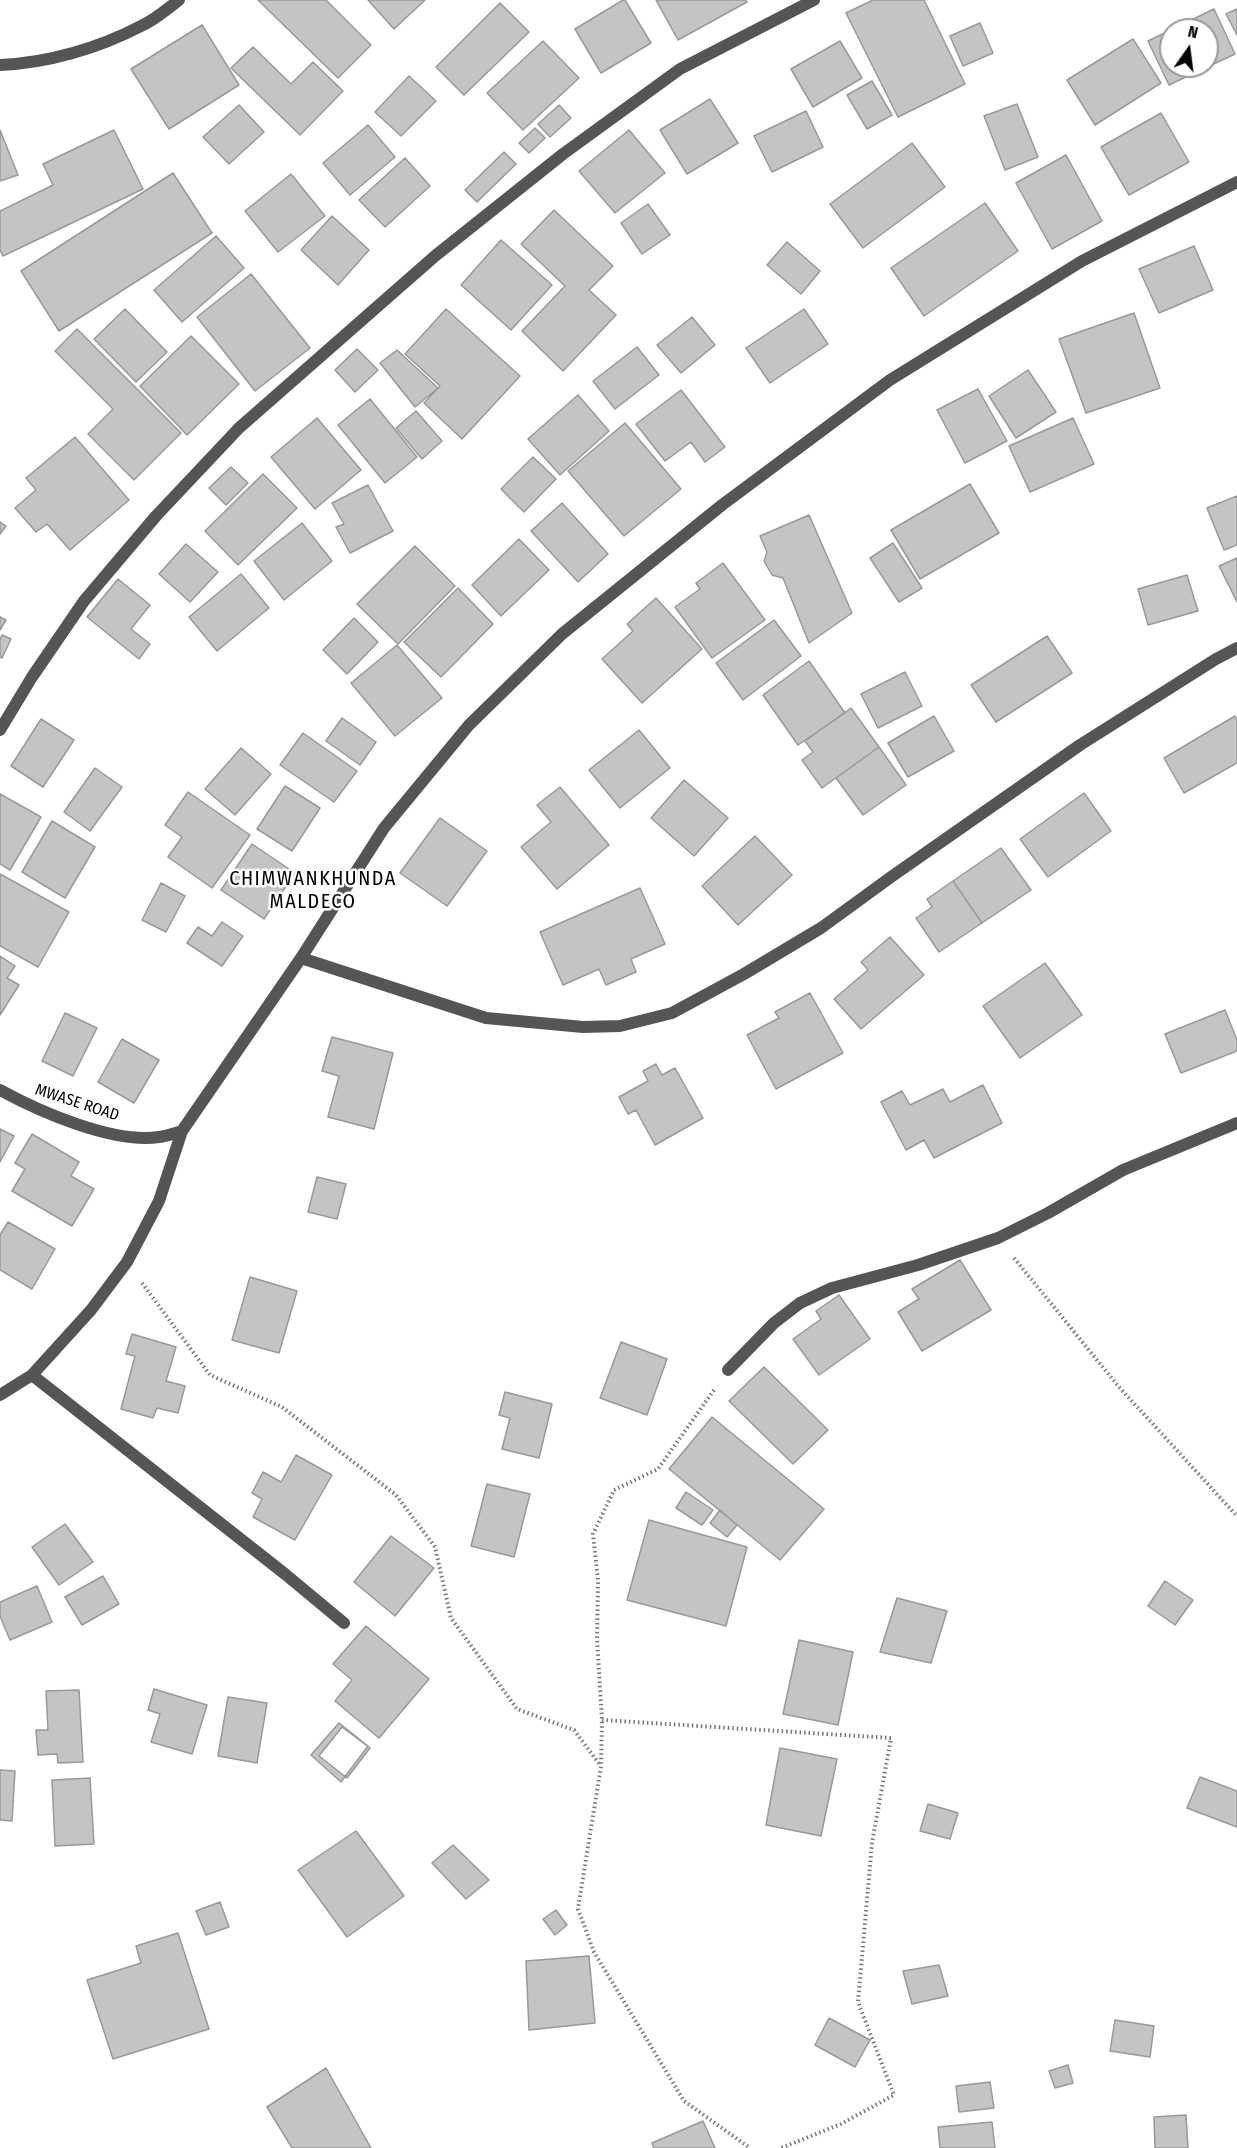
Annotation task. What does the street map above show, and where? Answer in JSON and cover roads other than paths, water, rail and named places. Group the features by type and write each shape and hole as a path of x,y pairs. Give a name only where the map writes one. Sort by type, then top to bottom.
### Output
{"street":[{"path":"0,65 26,64 101,44 143,26 179,0"},
{"path":"0,730 32,677 84,601 156,516 239,428 435,256 563,154 680,69 814,0"},
{"path":"0,1395 32,1375 91,1310 127,1262 159,1201 182,1131 302,958 384,828 469,725 562,634 723,505 890,380 1082,261 1237,182"},
{"path":"302,958 486,1018 583,1027 620,1026 672,1013 744,974 821,928 1080,745 1237,648"},
{"name":"MWASE ROAD","path":"0,1090 21,1102 72,1122 107,1132 139,1137 159,1137 182,1131"},
{"path":"728,1370 774,1323 800,1303 832,1288 918,1265 998,1238 1048,1213 1123,1170 1237,1123"},
{"path":"32,1375 344,1623"}],"district":[{"name":"CHIMWANKHUNDA MALDECO","path":"313,890"}]}
